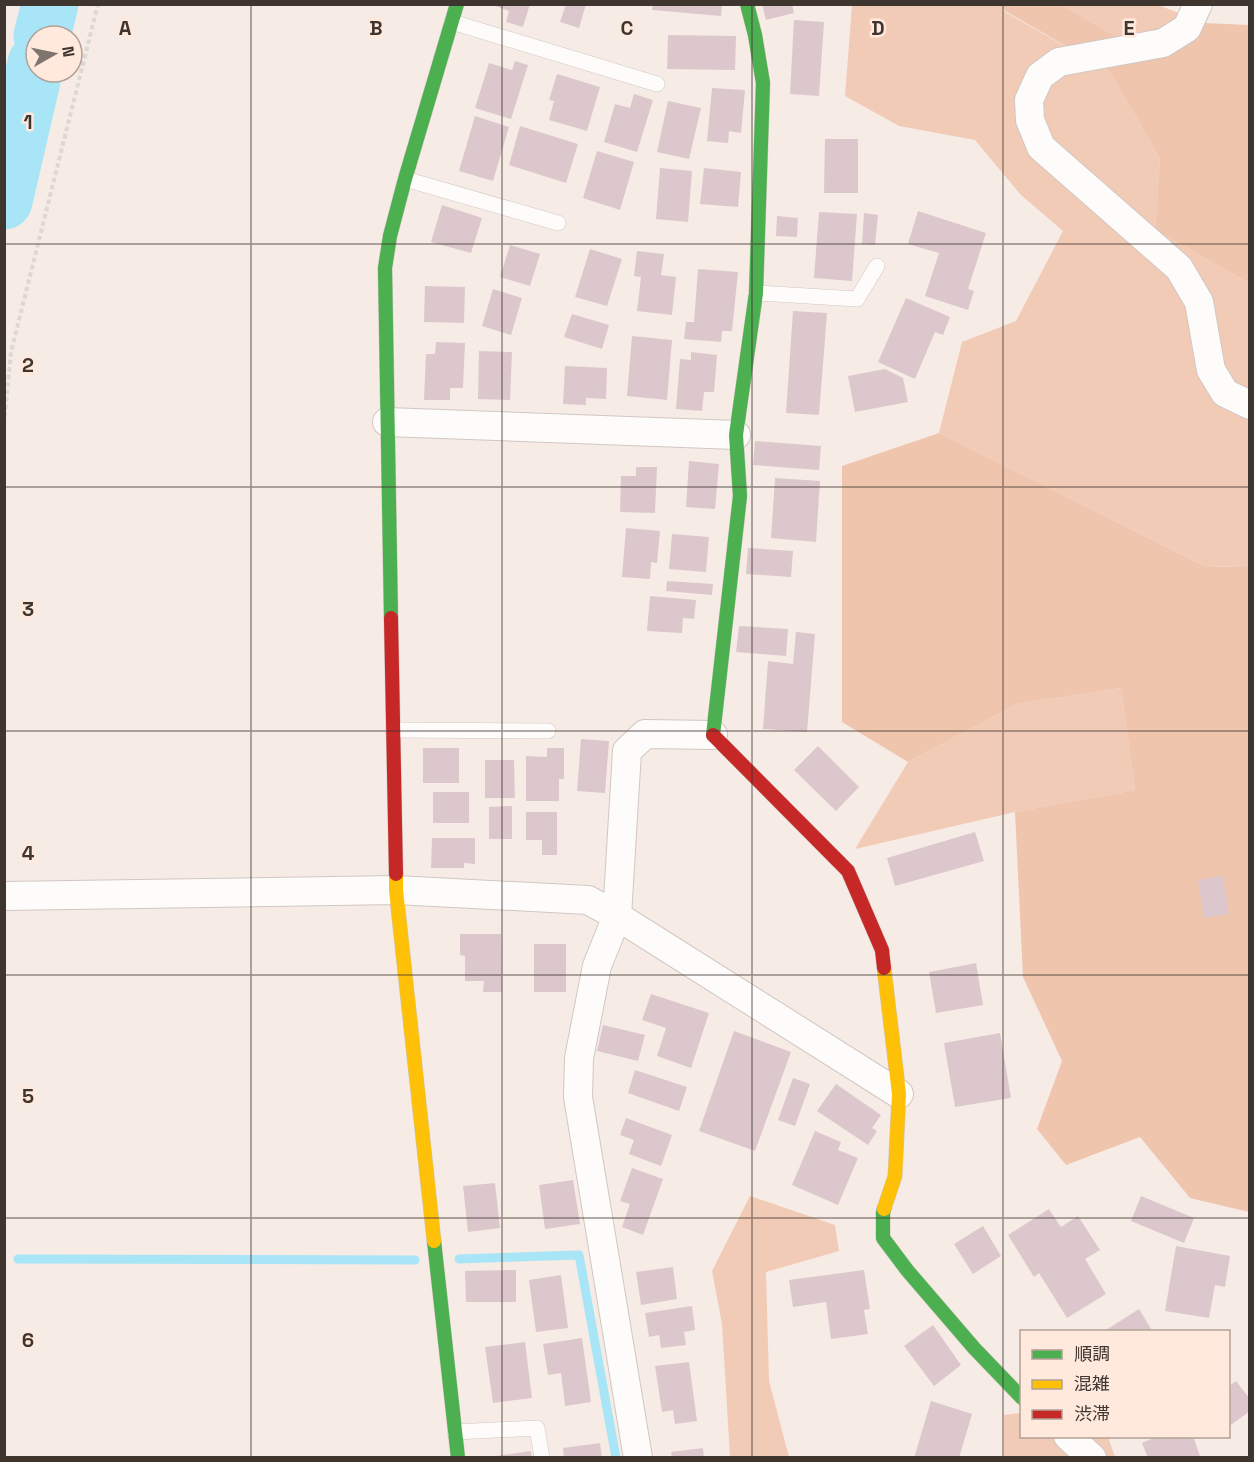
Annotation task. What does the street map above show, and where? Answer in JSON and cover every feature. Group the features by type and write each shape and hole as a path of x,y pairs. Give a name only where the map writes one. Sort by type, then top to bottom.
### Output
{"street":[{"path":"457,4 405,179 390,236 385,268 396,890 458,1458"},
{"path":"712,735 740,496 736,435 756,293 763,83 747,4"},
{"path":"1198,4 1187,28 1163,43 1059,62 1040,76 1029,100 1030,120 1041,147 1179,268 1199,302 1211,370 1225,393 1250,405"},
{"path":"387,422 736,435"},
{"path":"638,1458 578,1097 579,1058 597,966 617,916 627,751 645,734 712,735 848,871 882,950 899,1094 895,1176 883,1213 883,1238 907,1270 974,1348 1020,1396"},
{"path":"4,896 396,890 588,900 899,1094"},
{"path":"1069,1438 1092,1458"}],"lane":[{"path":"452,22 657,84"},
{"path":"405,179 558,223"},
{"path":"756,293 857,299 877,266"},
{"path":"393,730 548,731"},
{"path":"455,1432 537,1428 542,1458"}],"path":[{"path":"4,424 11,352 98,4"}],"shaded area":[{"path":"852,5 1001,5 1005,12 1109,71 1160,158 1155,230 1249,283 1249,566 1206,567 939,433 962,342 1016,321 1063,231 1021,195 975,140 899,126 845,96"},
{"path":"1001,5 1062,5 1156,59 1205,23 1249,25 1249,283 1155,230 1160,158 1109,71 1005,11"},
{"path":"1062,5 1158,5 1205,23 1156,59"},
{"path":"939,433 1206,567 1249,566 1249,1212 1190,1198 1140,1137 1066,1165 1037,1129 1062,1061 1023,977 1015,812 1135,790 1121,688 1017,704 908,762 842,722 842,466"},
{"path":"1121,688 1135,790 1015,812 855,849 908,762 1017,704"},
{"path":"750,1196 835,1225 839,1251 766,1272 769,1381 789,1457 730,1457 722,1324 712,1271"},
{"path":"1020,1413 1020,1438 1108,1438 1115,1457 1004,1458 1004,1415"}],"building":[{"path":"490,4 530,4 523,27 506,22 509,11"},
{"path":"566,4 586,4 579,28 560,22"},
{"path":"653,4 722,4 721,16 652,10"},
{"path":"762,4 792,4 794,13 766,20"},
{"path":"794,20 824,22 819,96 790,94"},
{"path":"668,35 736,36 735,70 667,69"},
{"path":"515,61 528,65 511,119 475,108 489,63 512,70"},
{"path":"557,74 600,87 587,131 549,120 554,101 549,100"},
{"path":"712,88 745,90 741,133 729,131 728,143 707,141"},
{"path":"634,94 653,100 637,152 604,142 615,104 630,108"},
{"path":"668,101 701,108 689,159 657,152"},
{"path":"475,116 509,127 493,181 459,171"},
{"path":"520,126 578,144 566,183 509,165"},
{"path":"825,139 858,139 858,193 824,193"},
{"path":"597,151 634,162 620,210 583,198"},
{"path":"660,168 692,171 688,222 656,219"},
{"path":"704,168 741,172 738,207 700,204"},
{"path":"442,205 482,218 471,253 431,242"},
{"path":"918,211 986,233 968,289 974,291 968,310 925,296 939,253 908,244"},
{"path":"819,212 857,214 852,281 814,278"},
{"path":"864,213 878,215 875,245 862,244"},
{"path":"777,216 798,218 797,237 776,236"},
{"path":"510,245 540,254 530,286 500,277"},
{"path":"590,249 622,259 607,306 575,297"},
{"path":"637,251 664,254 661,275 676,277 672,315 637,311 641,277 634,276"},
{"path":"698,269 738,272 732,331 722,331 721,342 684,339 686,322 694,322"},
{"path":"425,286 465,287 464,323 424,322"},
{"path":"493,289 522,298 511,335 482,326"},
{"path":"906,298 950,317 943,335 935,332 915,379 878,362"},
{"path":"793,311 827,313 819,415 786,413"},
{"path":"572,314 609,325 602,349 564,337"},
{"path":"632,336 672,340 667,400 627,396"},
{"path":"436,342 465,343 463,388 450,388 450,400 424,400 426,354 435,354"},
{"path":"479,351 512,352 510,400 478,399"},
{"path":"691,352 717,355 714,392 704,392 702,411 676,409 680,359 691,360"},
{"path":"565,366 607,368 606,399 586,398 586,405 563,404"},
{"path":"885,369 903,378 908,402 855,412 848,376"},
{"path":"755,441 821,446 819,470 753,465"},
{"path":"689,461 719,464 715,509 686,507"},
{"path":"636,467 657,467 655,513 620,512 621,476 636,476"},
{"path":"775,478 820,481 816,542 771,538"},
{"path":"626,528 660,531 657,563 651,562 650,579 622,577"},
{"path":"672,534 709,537 706,572 669,569"},
{"path":"748,548 793,551 791,577 746,574"},
{"path":"667,581 713,584 712,595 666,591"},
{"path":"650,596 696,600 694,619 683,618 682,633 647,631"},
{"path":"739,626 788,629 786,656 736,652"},
{"path":"796,632 815,634 807,732 763,729 768,661 793,664"},
{"path":"581,739 609,741 605,793 577,791"},
{"path":"818,746 859,787 836,811 794,770"},
{"path":"423,748 459,748 459,783 423,783"},
{"path":"547,748 564,748 564,779 559,779 559,801 526,801 526,756 547,757"},
{"path":"485,760 514,760 515,798 485,798"},
{"path":"433,792 469,792 469,823 433,823"},
{"path":"512,806 512,839 489,839 489,807"},
{"path":"526,812 557,812 557,855 542,855 542,840 526,840"},
{"path":"975,832 984,861 895,886 887,858"},
{"path":"432,838 475,838 475,864 464,863 464,868 431,868"},
{"path":"1223,876 1229,914 1204,918 1198,880"},
{"path":"460,934 501,934 502,992 483,992 484,981 465,981 465,956 460,955"},
{"path":"534,944 566,944 566,992 534,992"},
{"path":"976,963 983,1005 936,1013 929,972"},
{"path":"651,994 709,1013 691,1068 657,1056 666,1028 642,1020"},
{"path":"603,1025 645,1035 638,1061 597,1051"},
{"path":"734,1031 791,1052 755,1151 699,1131"},
{"path":"1000,1033 1011,1098 955,1107 944,1043"},
{"path":"635,1070 687,1087 679,1111 628,1093"},
{"path":"793,1078 810,1084 795,1126 778,1120"},
{"path":"836,1084 881,1115 872,1128 877,1131 868,1145 817,1111"},
{"path":"626,1118 672,1135 661,1166 629,1154 634,1140 620,1135"},
{"path":"815,1131 841,1142 838,1150 858,1158 838,1205 792,1185"},
{"path":"632,1168 663,1179 643,1235 622,1227 630,1204 620,1201"},
{"path":"573,1180 580,1224 545,1229 539,1185"},
{"path":"495,1183 500,1228 468,1232 463,1186"},
{"path":"1141,1196 1194,1218 1184,1243 1131,1221"},
{"path":"1049,1209 1061,1227 1078,1216 1100,1250 1085,1259 1106,1294 1067,1318 1039,1273 1034,1277 1008,1235"},
{"path":"983,1226 1001,1256 973,1274 954,1244"},
{"path":"1176,1246 1230,1256 1225,1287 1215,1285 1209,1318 1165,1311"},
{"path":"673,1267 677,1299 641,1305 636,1272"},
{"path":"516,1270 516,1302 466,1302 465,1271"},
{"path":"864,1270 870,1309 864,1310 868,1334 831,1339 826,1302 793,1307 789,1280"},
{"path":"561,1275 568,1328 536,1332 529,1280"},
{"path":"692,1306 695,1330 684,1332 686,1345 661,1348 659,1335 649,1337 645,1313"},
{"path":"1139,1309 1152,1330 1106,1330"},
{"path":"933,1325 961,1365 934,1386 904,1346"},
{"path":"582,1338 591,1402 565,1406 561,1373 548,1375 543,1344"},
{"path":"525,1342 532,1398 493,1403 485,1347"},
{"path":"689,1362 697,1421 675,1424 673,1410 662,1412 655,1366"},
{"path":"1236,1381 1250,1399 1250,1411 1230,1426 1230,1386"},
{"path":"931,1401 972,1414 959,1458 914,1458"},
{"path":"1153,1438 1194,1438 1200,1456 1196,1458 1148,1458 1142,1443"},
{"path":"600,1443 602,1458 564,1458 563,1448"},
{"path":"703,1448 704,1458 672,1458 671,1452"},
{"path":"531,1451 532,1458 496,1458 495,1456"}],"waterway":[{"path":"45,24 50,4"},
{"path":"4,201 31,84"},
{"path":"459,1259 579,1255 616,1458"},
{"path":"18,1259 415,1260"}],"traffic: fast":[{"path":"391,618 385,268 390,236 405,179 457,4"},
{"path":"713,735 740,496 736,435 756,293 763,83 747,4"},
{"path":"884,1209 883,1238 907,1270 974,1348 1020,1396"},
{"path":"434,1241 458,1458"}],"traffic: slow":[{"path":"396,874 434,1241"},
{"path":"884,968 899,1094 895,1176 884,1209"}],"traffic: jam":[{"path":"391,618 396,874"},
{"path":"713,735 848,871 882,950 884,968"}]}
